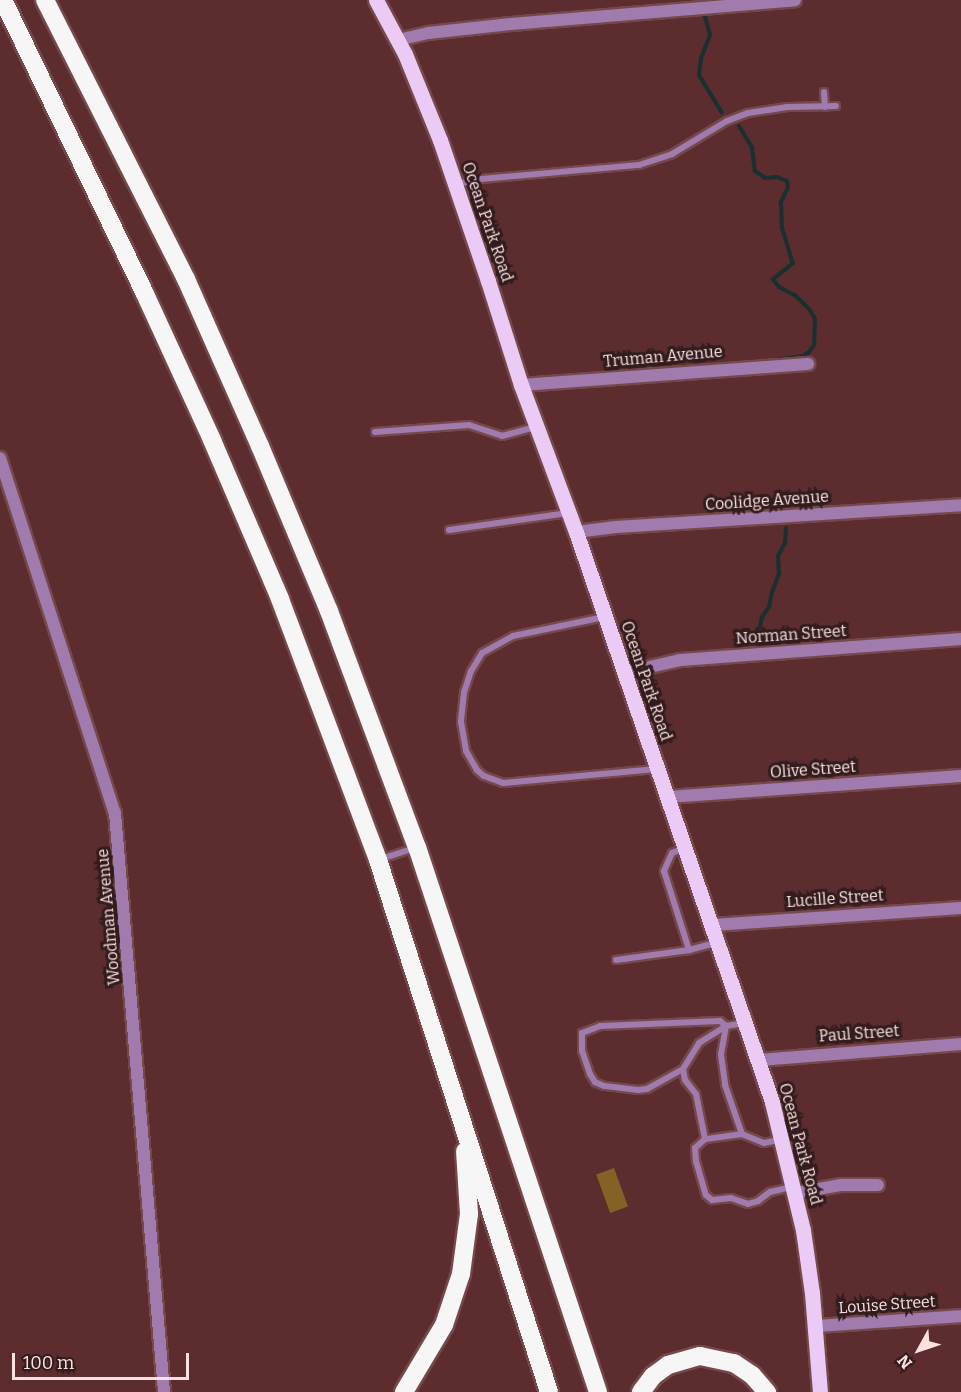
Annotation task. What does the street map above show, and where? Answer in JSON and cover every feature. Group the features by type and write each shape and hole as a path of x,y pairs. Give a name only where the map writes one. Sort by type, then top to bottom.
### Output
{"highway":[{"path":"3,0 145,294 212,440 284,609 378,861 549,1392"},
{"path":"45,0 186,279 260,446 329,611 417,847 598,1392"},
{"path":"404,1392 444,1325 461,1274 469,1214 463,1120"},
{"path":"641,1392 653,1376 668,1365 700,1356 734,1362 752,1375 767,1392"}],"main road":[{"name":"Ocean Park Road","path":"375,0 398,40 423,97 455,185 521,385 576,532 759,1060 783,1139 808,1257 816,1326 820,1392"}],"street":[{"path":"398,40 428,33 511,24 795,0"},
{"name":"Truman Avenue","path":"521,385 808,364"},
{"name":"Woodman Avenue","path":"0,458 115,813 164,1392"},
{"name":"Coolidge Avenue","path":"576,532 616,527 961,505"},
{"name":"Norman Street","path":"624,673 680,660 961,639"},
{"name":"Olive Street","path":"667,797 961,776"},
{"name":"Lucille Street","path":"712,925 961,908"},
{"name":"Paul Street","path":"759,1060 961,1044"},
{"path":"795,1190 841,1185 878,1185"},
{"name":"Louise Street","path":"816,1326 961,1316"}],"lane":[{"path":"824,92 825,107"},
{"path":"455,185 481,179 639,165 672,154 727,121 748,113 776,108 836,106"},
{"path":"375,432 469,425 502,436 536,427"},
{"path":"449,530 569,513"},
{"path":"605,616 513,636 482,653 471,671 464,692 461,722 466,751 477,770 484,776 503,783 658,769"},
{"path":"378,861 417,847"},
{"path":"685,848 672,853 664,872 689,950"},
{"path":"616,960 689,950 718,942"},
{"path":"726,1026 720,1021 695,1021 600,1026 582,1033 582,1051 595,1082 604,1086 647,1089 683,1069 699,1043 726,1026 746,1023"},
{"path":"726,1026 721,1055 725,1085 742,1134"},
{"path":"683,1069 685,1080 696,1094 705,1139"},
{"path":"783,1139 764,1143 742,1134 705,1139 696,1145 694,1152 709,1198 731,1198 748,1204 758,1202 764,1196 795,1190"}],"shaded area":[{"path":"614,1168 628,1207 610,1213 596,1174"}],"waterway":[{"path":"705,17 710,35 701,58 699,75 722,113"},
{"path":"739,126 752,148 755,171 765,178 777,177 787,181 788,187 781,202 782,228 793,263 773,279 779,287 795,295 810,310 815,319 814,345 809,352 803,356 775,360"},
{"path":"785,505 786,494"},
{"path":"746,638 754,636 759,631 762,617 769,607 779,574 778,556 785,543 786,528"}]}
